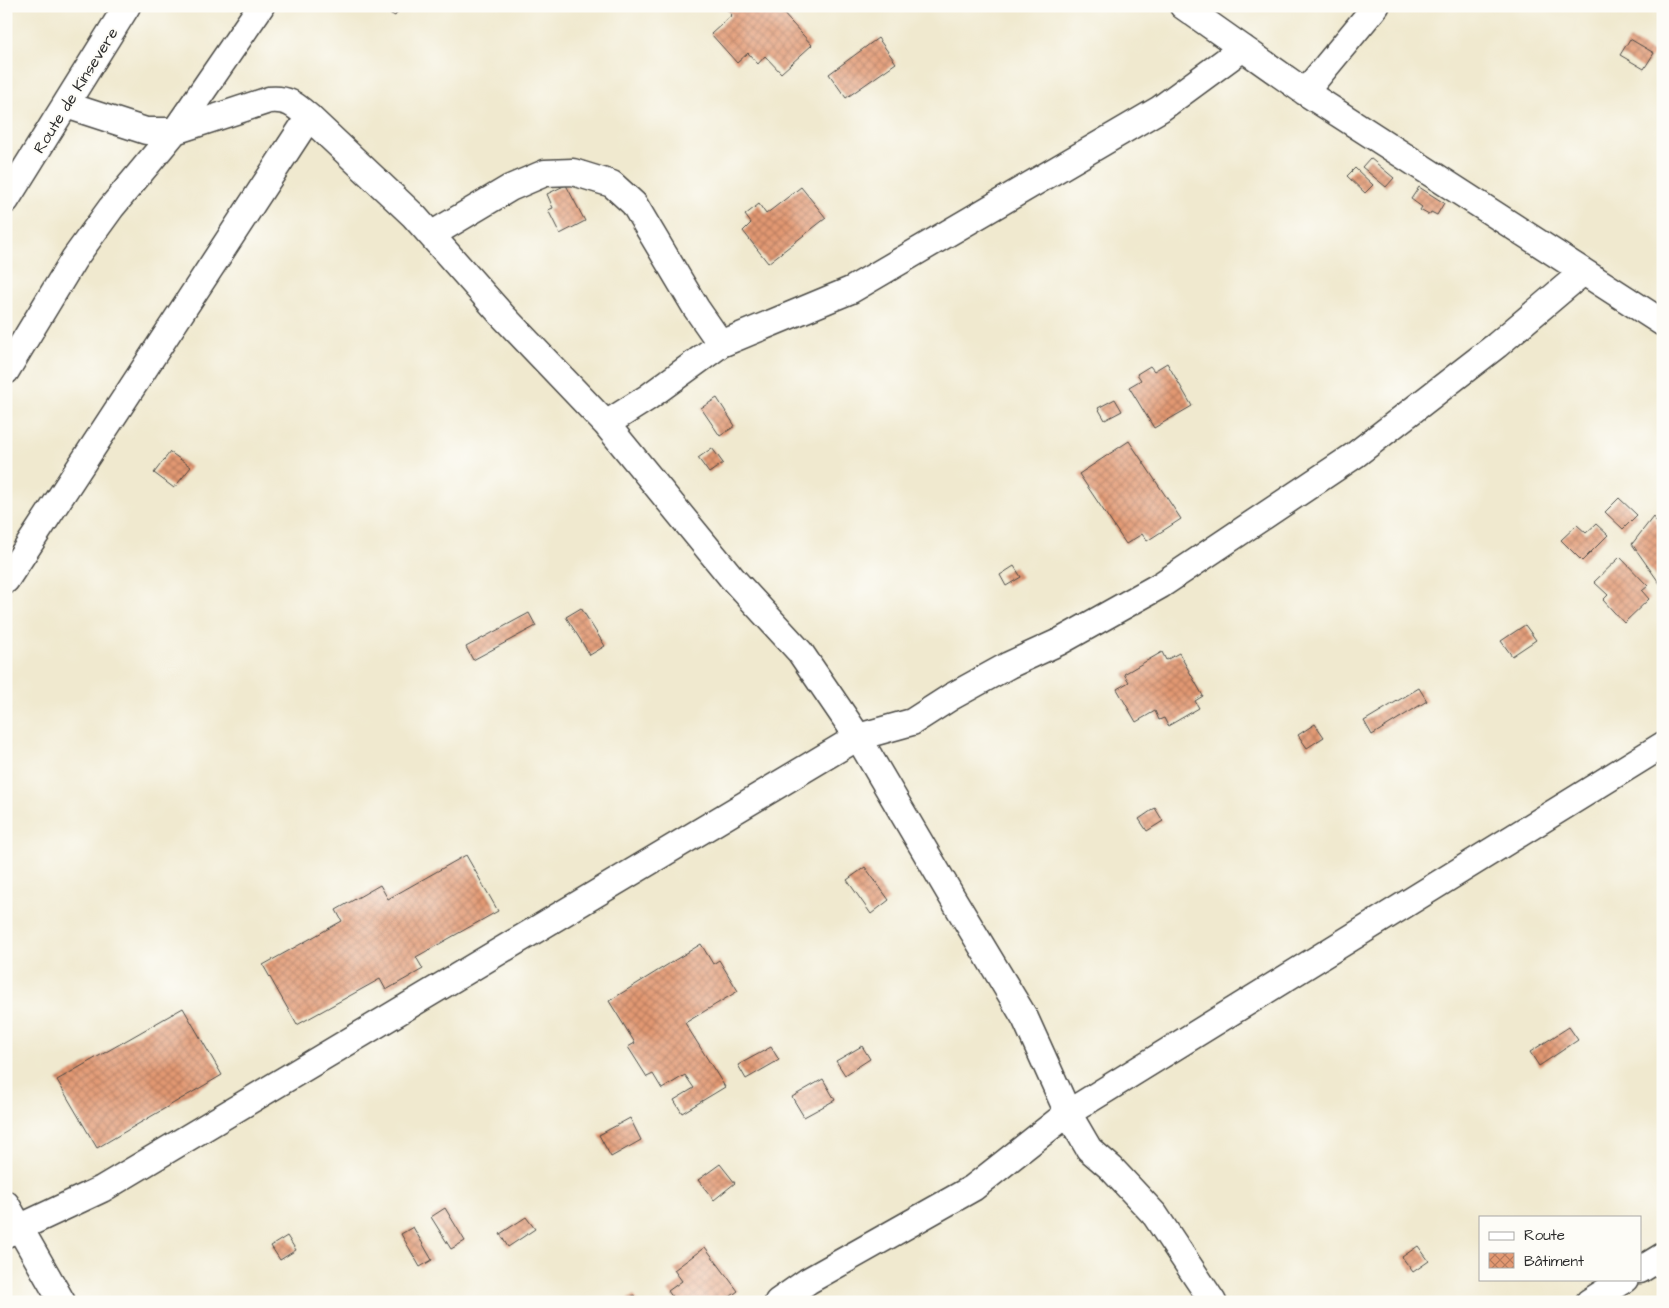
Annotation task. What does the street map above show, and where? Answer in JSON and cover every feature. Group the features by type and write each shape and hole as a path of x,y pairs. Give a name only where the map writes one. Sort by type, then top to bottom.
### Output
{"street":[{"name":"Route de Kinsevere","path":"6,200 127,6"},
{"path":"6,371 74,259 111,208 175,131 261,6"},
{"path":"1183,6 1304,92 1663,322"},
{"path":"1304,92 1376,6"},
{"path":"606,424 647,398 721,344 852,290 1160,109 1244,48"},
{"path":"66,105 146,131 175,131 269,100 283,99 293,103 310,117 431,235 502,315 606,424 732,578 800,652 858,737 1026,1018 1068,1113 1088,1149 1111,1168 1155,1215 1214,1302"},
{"path":"6,580 310,117"},
{"path":"431,235 510,188 544,173 573,172 612,184 634,204 696,308 721,344"},
{"path":"12,1230 102,1189 858,737 912,722 959,692 1059,642 1161,585 1355,455 1497,345 1583,272"},
{"path":"778,1302 808,1281 973,1188 1068,1113 1663,745"},
{"path":"6,1204 12,1230 62,1302"},
{"path":"1642,1269 1663,1256"},
{"path":"1590,1302 1623,1280"}],"building":[{"path":"386,6 401,6 395,16 384,10"},
{"path":"724,6 785,6 781,11 812,45 781,73 765,56 758,64 748,53 737,63 711,34 732,15"},
{"path":"878,38 896,63 846,98 829,74"},
{"path":"1630,39 1654,53 1644,69 1620,55"},
{"path":"1370,158 1394,178 1386,187 1362,167"},
{"path":"1355,168 1373,185 1365,193 1347,176"},
{"path":"566,185 585,221 560,234 548,210 553,208 547,194"},
{"path":"801,187 826,218 768,263 743,231 751,223 745,215 759,204 766,214"},
{"path":"1419,187 1444,203 1437,215 1431,212 1429,215 1420,210 1422,207 1411,199"},
{"path":"1167,363 1192,406 1154,428 1129,387 1141,380 1137,374 1150,366 1154,371"},
{"path":"717,398 735,426 720,436 701,408"},
{"path":"1115,399 1122,411 1105,420 1098,408"},
{"path":"1129,441 1181,519 1147,541 1142,534 1126,544 1079,474"},
{"path":"712,448 723,463 709,473 698,458"},
{"path":"170,452 191,467 174,488 154,473"},
{"path":"1619,498 1637,515 1623,529 1605,512"},
{"path":"1653,517 1663,531 1663,588 1632,544"},
{"path":"1596,524 1608,535 1582,561 1561,540 1577,525 1586,533"},
{"path":"1620,557 1648,586 1642,591 1649,599 1624,623 1603,600 1608,595 1594,582"},
{"path":"1014,566 1021,577 1006,586 1000,575"},
{"path":"581,608 605,646 590,655 566,617"},
{"path":"529,613 536,626 473,660 466,647"},
{"path":"1525,625 1536,640 1512,656 1501,641"},
{"path":"1162,652 1166,660 1179,653 1203,696 1195,701 1199,708 1168,726 1164,718 1159,720 1155,711 1136,722 1117,689 1129,682 1124,674"},
{"path":"1419,688 1427,701 1372,735 1364,721"},
{"path":"1315,724 1324,737 1307,748 1298,735"},
{"path":"1155,808 1163,821 1147,831 1139,819"},
{"path":"466,855 498,911 416,957 423,969 386,990 380,979 297,1025 263,965 342,921 336,910 380,885 388,899"},
{"path":"865,867 889,900 871,914 847,880"},
{"path":"701,944 713,964 719,960 738,991 685,1023 725,1087 682,1113 674,1100 694,1088 685,1075 662,1089 653,1074 647,1077 628,1047 635,1043 609,1001"},
{"path":"183,1008 222,1075 97,1148 57,1080"},
{"path":"1569,1027 1578,1040 1539,1066 1530,1052"},
{"path":"862,1046 870,1059 845,1075 836,1061"},
{"path":"771,1047 779,1060 746,1079 738,1065"},
{"path":"823,1079 835,1100 804,1117 792,1097"},
{"path":"630,1118 641,1140 611,1157 599,1135"},
{"path":"720,1164 735,1183 714,1200 698,1180"},
{"path":"445,1208 465,1241 451,1249 431,1217"},
{"path":"526,1217 535,1229 508,1247 500,1234"},
{"path":"413,1227 432,1260 420,1267 401,1234"},
{"path":"287,1236 296,1250 280,1260 271,1246"},
{"path":"1418,1246 1429,1261 1413,1272 1402,1257"},
{"path":"705,1247 738,1291 723,1302 676,1302 668,1291 682,1281 674,1270"},
{"path":"634,1295 638,1302 624,1302"}]}
